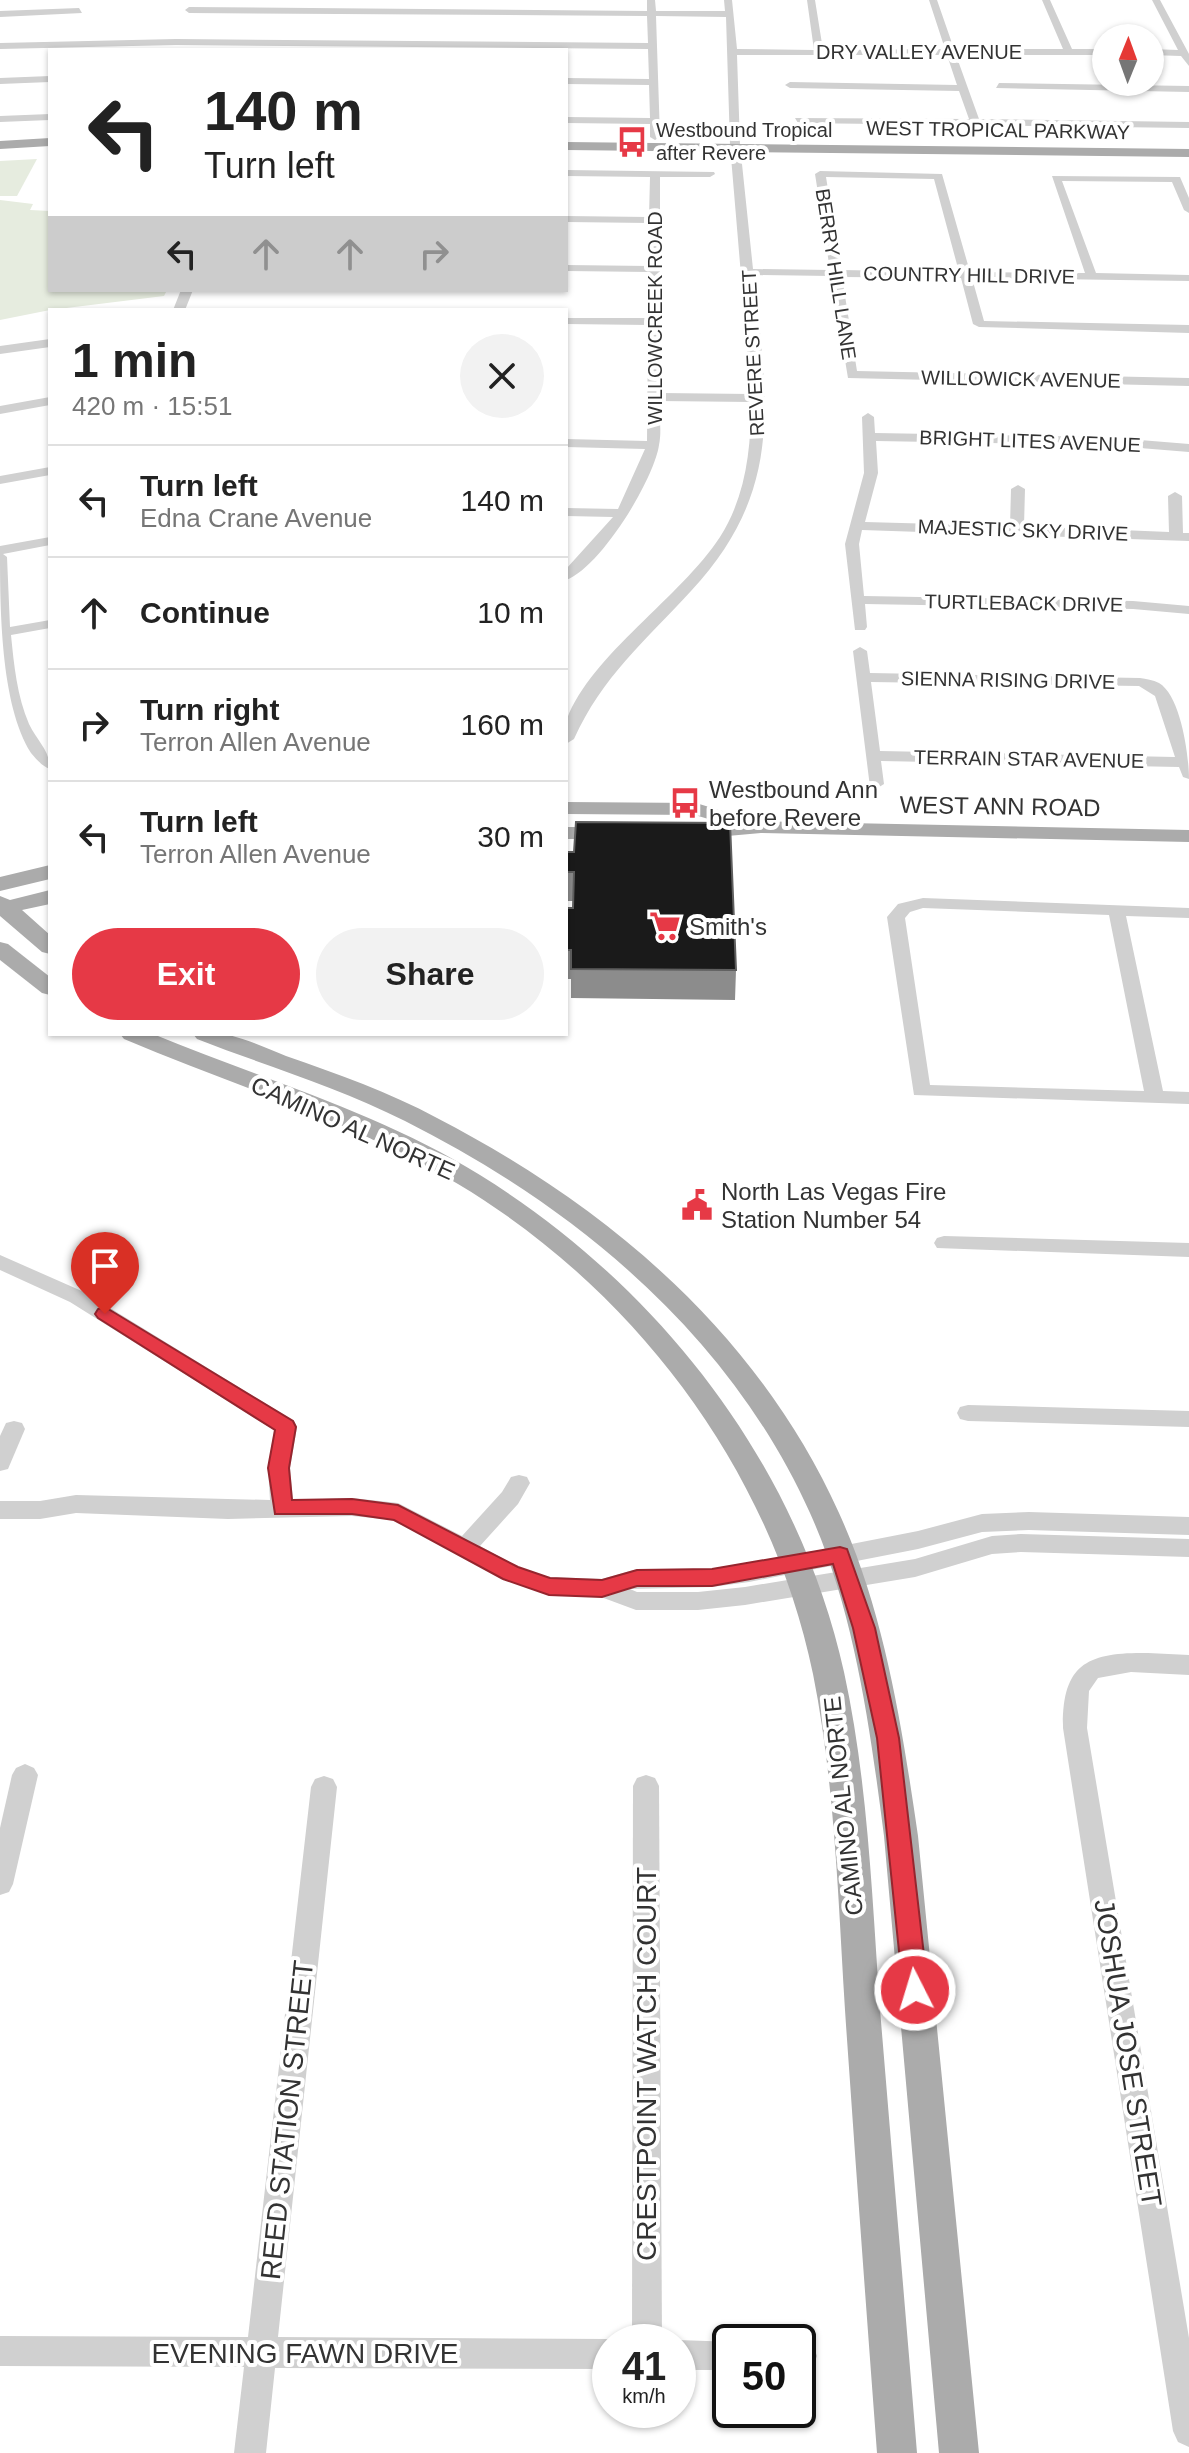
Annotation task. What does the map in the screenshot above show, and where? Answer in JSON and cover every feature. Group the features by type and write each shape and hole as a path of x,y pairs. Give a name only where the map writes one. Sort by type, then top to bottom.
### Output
{"main road":[{"path":"0,145 48,142"},
{"name":"WEST TROPICAL PARKWAY","path":"568,146 1189,153"},
{"name":"WEST ANN ROAD","path":"568,808 696,809 761,827"},
{"name":"WEST ANN ROAD","path":"673,833 761,827 1189,836"},
{"path":"568,833 627,833"},
{"path":"0,884 48,872"},
{"path":"2,906 48,897"},
{"path":"2,906 48,945"},
{"path":"0,949 48,986"},
{"name":"CAMINO AL NORTE","path":"137,1036 366,1128 469,1180 581,1261 656,1337 692,1381 762,1492 799,1574 816,1626 843,1758 897,2453"},
{"path":"140,1036 189,1045 242,1065 276,1071 296,1068"},
{"name":"CAMINO AL NORTE","path":"210,1036 405,1111 502,1161 591,1222 637,1261 685,1309 759,1400 824,1512 844,1566 877,1683 901,1836 959,2453"},
{"path":"275,1092 302,1085 374,1111 405,1111"}],"street":[{"path":"72,23 82,0"},
{"path":"185,20 196,0"},
{"path":"651,0 655,137"},
{"name":"REVERE STREET","path":"568,734 577,712 597,680 687,587 726,538 737,518 757,455 758,398 750,272 735,147 728,0"},
{"path":"811,0 819,53"},
{"path":"933,0 975,123"},
{"path":"1046,0 1068,51"},
{"path":"1156,0 1189,63"},
{"path":"189,10 730,14"},
{"path":"0,14 79,11"},
{"path":"176,42 181,31"},
{"path":"0,46 63,39 440,47 651,46"},
{"name":"DRY VALLEY AVENUE","path":"731,52 1092,52"},
{"path":"1164,52 1183,53"},
{"path":"0,81 48,79"},
{"path":"568,81 653,82"},
{"path":"790,85 965,88"},
{"path":"999,86 1189,89"},
{"path":"0,119 48,117"},
{"path":"568,120 655,121"},
{"path":"798,120 1189,125"},
{"path":"568,173 710,174"},
{"name":"WILLOWCREEK ROAD","path":"568,574 595,552 624,513 642,480 653,445 656,397 655,174"},
{"name":"BERRY HILL LANE","path":"852,375 820,174 938,176 964,276"},
{"path":"1092,277 1056,178 1176,179 1189,210"},
{"path":"568,219 655,220"},
{"path":"568,268 655,269"},
{"name":"COUNTRY HILL DRIVE","path":"750,272 1189,278"},
{"path":"964,276 979,324 1189,329"},
{"path":"568,321 655,322"},
{"path":"0,350 48,343"},
{"name":"WILLOWICK AVENUE","path":"852,375 1189,382"},
{"path":"656,397 758,398"},
{"path":"0,410 48,401"},
{"path":"860,627 852,544 871,473 868,417"},
{"name":"BRIGHT LITES AVENUE","path":"871,437 1103,441 1189,448"},
{"path":"568,443 653,445"},
{"path":"0,480 48,471"},
{"path":"1017,529 1018,489"},
{"path":"1175,496 1182,536"},
{"path":"568,512 624,513"},
{"name":"MAJESTIC SKY DRIVE","path":"858,526 1182,536"},
{"path":"0,550 48,541"},
{"path":"0,557 11,691 32,746 48,762"},
{"name":"TURTLEBACK DRIVE","path":"859,600 1133,605 1189,610"},
{"path":"4,632 48,624"},
{"path":"860,651 876,784"},
{"name":"SIENNA RISING DRIVE","path":"863,677 1140,682 1153,686 1162,694 1187,768"},
{"name":"TERRAIN STAR AVENUE","path":"872,756 1187,768"},
{"path":"1189,913 923,903 904,908 896,917 921,1091 1189,1098"},
{"path":"1117,912 1155,1098"},
{"path":"944,1243 1189,1250"},
{"path":"0,1262 77,1297 286,1427 279,1468 282,1508"},
{"path":"968,1413 1189,1419"},
{"path":"0,1463 14,1429"},
{"path":"465,1548 510,1498 519,1483"},
{"path":"0,1510 40,1510 76,1504 228,1510 352,1507 398,1512 510,1573 549,1586 602,1588 636,1601 698,1601 745,1596 799,1574 844,1566 946,1561 992,1545 1021,1543 1189,1548"},
{"path":"844,1566 958,1527 999,1522 1189,1526"},
{"name":"JOSHUA JOSE STREET","path":"1189,1665 1124,1662 1099,1666 1083,1677 1075,1699 1075,1728 1189,2431"},
{"path":"0,1884 25,1775"},
{"name":"CRESTPOINT WATCH COURT","path":"646,1786 647,2324"},
{"name":"REED STATION STREET","path":"250,2453 324,1787"},
{"name":"EVENING FAWN DRIVE","path":"0,2351 592,2354"}],"shaded area":[{"path":"37,159 17,196 0,196 0,161"},
{"path":"0,200 33,204 30,210 48,211 48,292 166,292 164,296 48,308 0,320"}],"building":[{"name":"Smith's","path":"576,822 730,823 736,970 571,969 568,908 573,908 574,872 568,872 568,852 574,852"}],"place":[{"name":"Westbound Tropical after Revere","path":"632,142"},
{"name":"Westbound Ann before Revere","path":"685,803"},
{"name":"Smith's","path":"665,926"},
{"name":"North Las Vegas Fire Station Number 54","path":"697,1205"}],"route":[{"path":"105,1314 241,1396 286,1427 279,1468 282,1508 352,1507 398,1512 510,1573 549,1586 602,1588 637,1578 712,1578 840,1555 864,1628 888,1738 901,1836 915,1990"}]}
